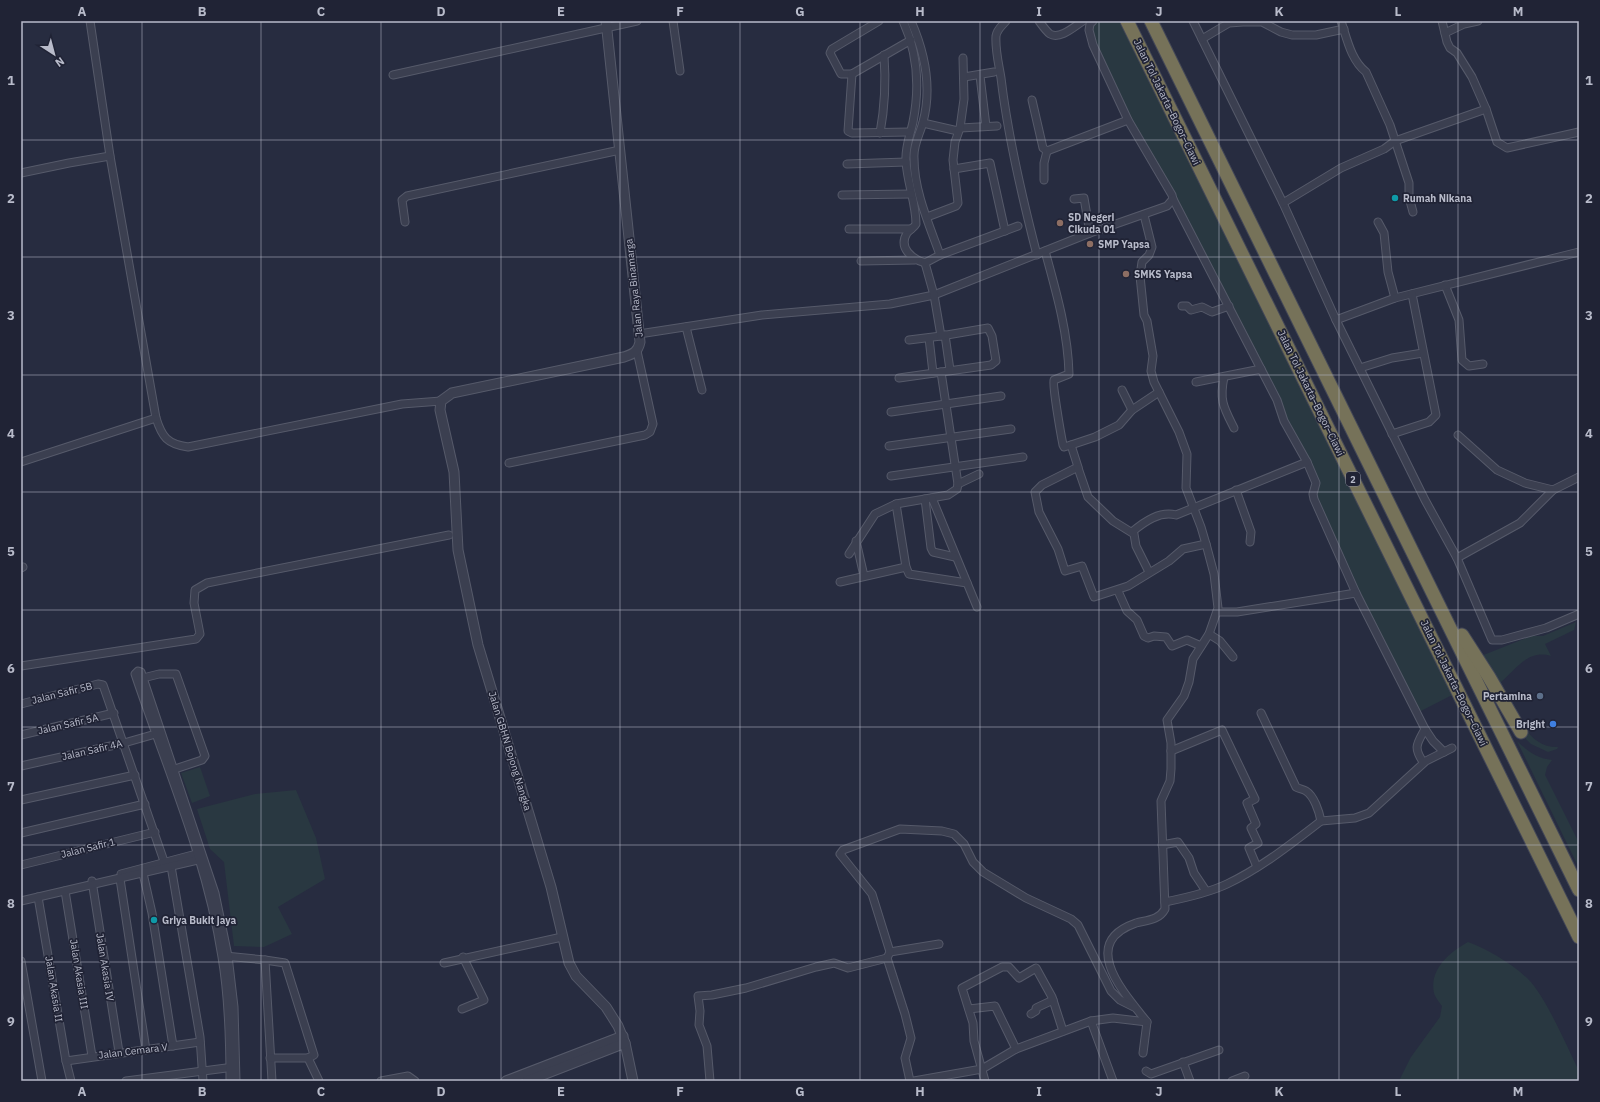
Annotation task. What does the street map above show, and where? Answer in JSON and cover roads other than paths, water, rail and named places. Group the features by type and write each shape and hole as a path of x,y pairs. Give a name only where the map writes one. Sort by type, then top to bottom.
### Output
{"highway":[{"name":"Jalan Tol Jakarta–Bogor–Ciawi","path":"1127,21 1579,937"},
{"name":"Jalan Tol Jakarta–Bogor–Ciawi","path":"1151,21 1579,890"},
{"path":"1431,587 1489,677 1520,732"}],"street":[{"path":"90,21 110,156 156,418 160,430 167,440 175,445 188,447 402,404 441,401"},
{"path":"393,75 607,24 637,21"},
{"path":"673,21 680,71"},
{"path":"879,21 837,45 830,52 841,74 852,74 911,40"},
{"path":"903,21 911,40 918,71 917,99 913,125 909,132 906,162 916,224 906,236 906,247 909,255 916,260 925,263 940,255 1018,226"},
{"path":"910,21 924,60 926,83 923,123 914,150 914,159 917,182 940,255"},
{"path":"1006,21 998,30 996,36 997,53 1016,172 1037,255"},
{"path":"1039,21 1050,34 1056,35 1064,33 1083,21"},
{"path":"1193,21 1283,204 1336,320 1392,434 1425,500 1457,558 1492,640 1502,640 1546,628 1579,614"},
{"path":"1341,21 1353,56 1359,66 1366,72 1378,96 1395,141 1409,183 1408,197 1413,212"},
{"path":"1442,21 1450,48 1457,53 1472,77 1486,109 1497,142 1507,148 1579,132"},
{"path":"1445,33 1464,24 1478,21"},
{"path":"1202,39 1229,22 1262,22 1281,32 1292,35 1316,35 1344,29"},
{"path":"1089,23 1090,37 1128,120 1172,195 1277,400 1284,421 1307,462 1316,483 1313,494 1314,499 1356,593 1426,730 1433,741 1444,752"},
{"name":"Jalan Raya Binamarga","path":"441,401 452,393 624,357 637,351 640,342 607,24"},
{"path":"880,133 885,104 886,80 884,55"},
{"path":"927,217 956,206 958,203 954,169 954,146 959,130 964,99 963,58"},
{"path":"964,77 980,76 994,72"},
{"path":"852,74 852,92 847,130 852,133 909,132"},
{"path":"980,76 986,126"},
{"path":"1032,100 1043,148 1047,152"},
{"path":"1283,204 1341,168 1384,149 1395,141 1486,109"},
{"path":"1047,152 1128,120"},
{"path":"923,123 959,130 997,126"},
{"path":"405,222 402,200 407,196 620,150"},
{"path":"1044,180 1044,163 1047,152"},
{"path":"21,173 69,162 110,156"},
{"path":"847,164 906,162"},
{"path":"954,169 990,163 1005,231"},
{"path":"842,195 912,194"},
{"path":"1074,199 1084,198 1090,233"},
{"path":"639,334 762,315 890,304 934,295 1090,233 1163,208 1173,199"},
{"path":"1143,1053 1147,1022 1112,973 1108,958 1110,942 1114,935 1122,929 1161,916 1165,909 1161,802 1170,781 1170,751 1167,720 1184,696 1189,682 1193,659 1209,634 1218,612 1218,593 1206,544 1185,487 1187,454 1170,411 1159,392 1151,370 1153,356 1152,342 1144,315 1140,286 1142,262 1152,247 1144,215"},
{"path":"1378,222 1384,234 1388,272 1395,298"},
{"path":"849,229 911,229"},
{"path":"1045,251 1062,315 1069,362 1069,374 1054,380 1053,384 1064,447 1095,437 1119,425 1132,410 1159,392"},
{"path":"1336,320 1395,298 1579,252"},
{"path":"862,261 916,260"},
{"path":"925,263 934,295 950,370"},
{"path":"1445,285 1459,320 1462,360 1469,366 1483,364"},
{"path":"1392,434 1429,422 1436,415 1412,294"},
{"path":"1182,306 1187,306 1191,310 1202,307 1212,312 1229,306"},
{"path":"686,327 702,390"},
{"path":"899,378 991,365 997,360 992,336 988,328 909,340"},
{"path":"929,338 933,373"},
{"path":"509,463 645,435 650,432 653,424 637,351"},
{"path":"1360,368 1392,358 1423,353"},
{"path":"1196,382 1261,370"},
{"path":"849,554 856,541 875,514 896,504 953,494 957,489 958,484 954,466 941,372"},
{"path":"1224,377 1222,386 1223,407 1234,428"},
{"path":"1122,390 1132,410"},
{"path":"891,412 1001,396"},
{"name":"Jalan GBHN Bojong Nangka","path":"441,401 440,416 454,472 458,550 478,645 552,887 562,937 572,970 581,982 606,1007 624,1040 633,1081"},
{"path":"21,462 156,418"},
{"path":"889,446 1011,429"},
{"path":"1458,435 1497,470 1525,483 1553,490"},
{"path":"1071,445 1088,497 1113,521 1132,532 1136,539 1138,551 1149,572"},
{"path":"891,476 1023,457"},
{"path":"1132,532 1144,522 1162,514 1168,513 1176,515 1307,462"},
{"path":"1078,468 1042,485 1037,490 1036,495 1039,512 1058,549 1065,571 1082,566 1094,597 1118,590 1164,564 1183,549 1206,544"},
{"path":"958,484 979,474"},
{"path":"1457,558 1520,523 1529,516 1538,504 1553,490 1579,477"},
{"path":"1236,490 1251,532 1250,542"},
{"path":"928,498 956,557 977,607"},
{"path":"928,498 931,548 933,552 956,557"},
{"path":"896,504 906,571 912,575 967,583"},
{"path":"21,666 196,639 200,634 194,604 195,590 207,583 449,535"},
{"path":"856,541 864,576"},
{"path":"840,582 906,567"},
{"path":"1118,590 1127,611 1138,620 1144,636 1166,637 1172,646 1187,640 1191,640 1201,646"},
{"path":"1218,612 1237,612 1356,593"},
{"path":"1209,634 1220,641 1233,656"},
{"path":"175,769 202,760 205,756 176,674 159,674 140,679 215,893 234,1008 232,1067 230,1081"},
{"name":"Jalan Safir 5B","path":"21,704 98,684 104,685 114,714"},
{"path":"1261,713 1296,787 1306,790 1311,796 1316,805 1321,821"},
{"path":"114,714 167,866 200,1042 203,1081"},
{"name":"Jalan Safir 5A","path":"21,735 114,714"},
{"path":"1170,751 1222,730 1255,799 1247,803 1256,824 1251,828 1258,843 1249,848 1257,867"},
{"path":"1423,762 1417,751 1417,745 1426,730"},
{"path":"159,733 175,769 201,856"},
{"name":"Jalan Safir 4A","path":"21,766 124,743 159,733"},
{"path":"1165,902 1225,885 1281,852 1321,821 1355,818 1368,813 1423,762 1452,748"},
{"path":"21,800 135,775"},
{"path":"21,833 145,804"},
{"path":"910,1081 905,1058 911,1038 906,1014 872,894 861,879 841,857 840,852 887,832 900,829 942,831 954,834 960,838 973,862 983,872 1026,898 1071,919 1083,932 1111,991 1120,1000 1136,1008"},
{"name":"Jalan Safir 1","path":"21,865 155,832"},
{"path":"1162,846 1178,842 1189,858 1194,873 1206,891"},
{"path":"21,901 167,866 201,856"},
{"path":"21,896 120,879 143,871"},
{"path":"143,871 152,914 173,1046"},
{"path":"120,879 146,1050"},
{"name":"Jalan Akasia IV","path":"92,883 119,1052"},
{"name":"Jalan Akasia III","path":"65,891 92,1056"},
{"name":"Jalan Akasia II","path":"38,897 66,1061 71,1081"},
{"path":"444,963 463,957 562,937"},
{"path":"710,1081 707,1046 699,1025 700,1011 698,996 712,995 746,988 828,964 834,963 848,968 889,955 939,944"},
{"path":"225,956 285,963 314,1055 308,1058 270,1058"},
{"path":"462,1009 484,1000 463,957"},
{"path":"266,960 272,1081"},
{"path":"21,961 42,1081"},
{"path":"986,1081 974,1041 974,1023 962,988 1002,967 1009,967 1019,978 1036,968 1053,1000 1063,1031"},
{"path":"1031,1014 1036,1011 1036,1008 1053,1000"},
{"path":"969,1009 995,1006 1016,1048"},
{"path":"914,1081 982,1068 1016,1048 1091,1021 1113,1018 1147,1022"},
{"path":"1091,1021 1113,1081"},
{"path":"506,1081 624,1040"},
{"path":"527,1081 624,1040"},
{"name":"Jalan Cemara V","path":"66,1061 119,1052 146,1050 200,1042"},
{"path":"1146,1071 1151,1074 1219,1050"},
{"path":"308,1058 318,1081"},
{"path":"1183,1062 1190,1081"},
{"path":"126,1081 232,1067"},
{"path":"232,1067 236,1081"},
{"path":"381,1081 408,1076 415,1081"},
{"path":"1232,1081 1245,1076"}],"place":[{"name":"Rumah Nikana","path":"1395,198"},
{"name":"SD Negeri Cikuda 01","path":"1060,223"},
{"name":"SMP Yapsa","path":"1090,244"},
{"name":"SMKS Yapsa","path":"1126,274"},
{"name":"Pertamina","path":"1540,696"},
{"name":"Bright","path":"1553,724"},
{"name":"Griya Bukit jaya","path":"154,920"}]}
